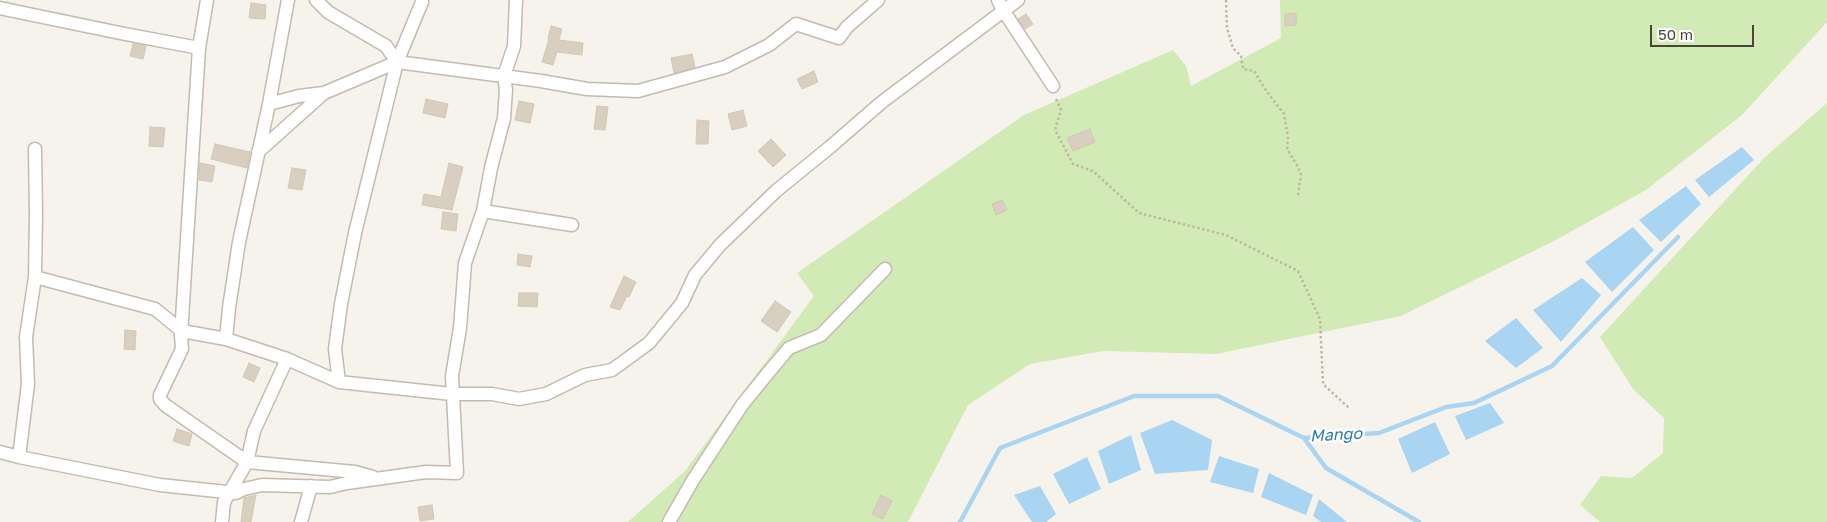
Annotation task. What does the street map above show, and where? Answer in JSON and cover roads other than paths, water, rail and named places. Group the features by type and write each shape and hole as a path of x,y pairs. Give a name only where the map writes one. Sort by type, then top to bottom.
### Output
{"street":[{"path":"207,0 199,48 182,349 160,395 160,399 247,462 355,472 378,478"},
{"path":"226,339 239,242 269,104 288,0"},
{"path":"316,0 328,12 386,46 397,62"},
{"path":"0,452 160,484 236,493 244,488 262,485 330,487 347,482 426,472 457,473 452,376 460,328 465,263 483,211 504,118 506,90 504,76 514,46 516,0"},
{"path":"269,104 298,96 324,92 397,62 504,76 587,90 638,91 725,67 769,45 796,24 839,38 847,27 878,0"},
{"path":"35,277 154,309 182,332 226,339 287,359 339,382 452,394 492,394 519,399 546,394 584,375 612,370 649,343 682,303 695,275 720,245 776,191 1000,5 1018,0"},
{"path":"339,382 335,349 341,304 355,233 397,62 422,2"},
{"path":"1000,5 1053,86"},
{"path":"0,8 199,48"},
{"path":"258,152 324,92"},
{"path":"19,457 28,384 26,337 35,277 35,149"},
{"path":"483,211 572,225"},
{"path":"669,522 693,480 742,405 773,367 790,348 821,335 885,269"},
{"path":"222,522 224,502 247,462 254,431 287,359"},
{"path":"301,522 311,486"}],"water":[{"path":"1742,147 1754,160 1709,197 1695,180"},
{"path":"1686,186 1701,204 1661,242 1639,220"},
{"path":"1633,227 1654,250 1612,292 1585,262"},
{"path":"1582,278 1601,295 1561,342 1533,310"},
{"path":"1516,318 1543,348 1516,368 1485,341"},
{"path":"1490,403 1504,423 1466,440 1455,416"},
{"path":"1172,420 1212,440 1208,470 1155,474 1140,433"},
{"path":"1435,422 1450,454 1412,473 1398,439"},
{"path":"1131,435 1141,470 1109,484 1098,451"},
{"path":"1219,456 1259,469 1253,493 1210,482"},
{"path":"1087,457 1101,489 1069,504 1053,474"},
{"path":"1269,473 1313,495 1306,515 1261,497"},
{"path":"1040,486 1056,514 1046,522 1032,522 1014,495"},
{"path":"1319,499 1347,522 1321,522 1313,516"}],"waterway":[{"name":"Mango","path":"960,522 1000,448 1134,396 1218,396 1304,438 1379,433 1446,407 1474,403 1552,366 1678,237"},
{"path":"1304,438 1326,468 1419,522"}]}
